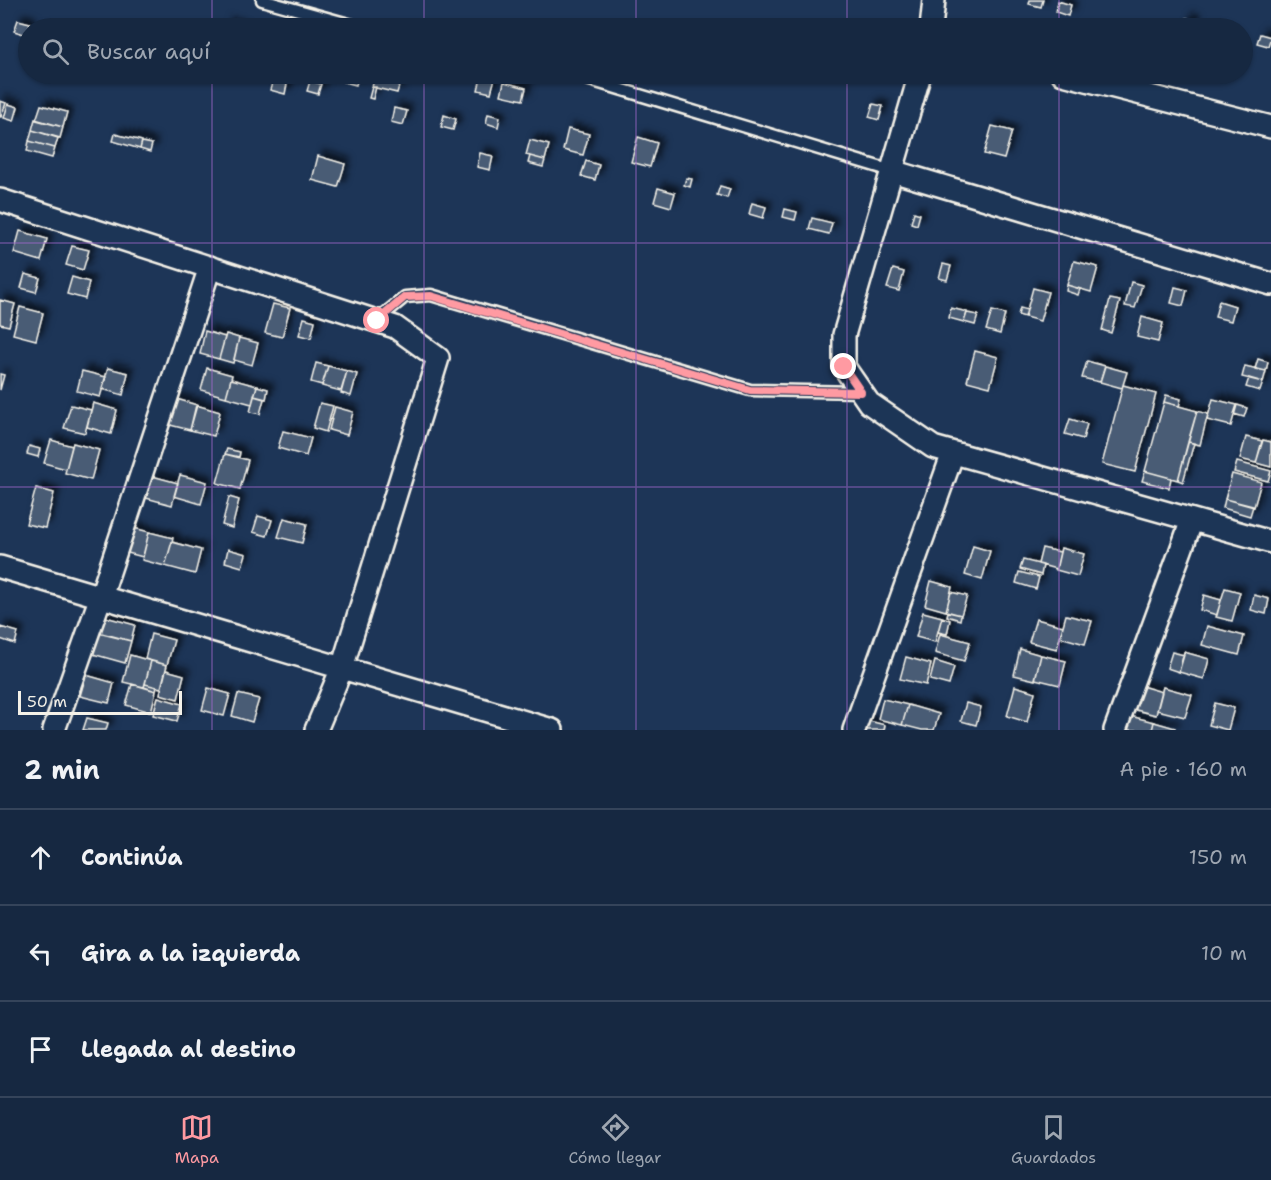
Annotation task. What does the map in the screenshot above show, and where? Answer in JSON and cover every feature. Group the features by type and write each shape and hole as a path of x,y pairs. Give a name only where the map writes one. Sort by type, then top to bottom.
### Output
{"street":[{"path":"932,18 934,0"},
{"path":"917,84 844,335 844,367 869,403 933,447 1271,542"},
{"path":"1102,84 1271,127"},
{"path":"892,171 1271,284"},
{"path":"0,200 395,327 438,358 342,668 316,730"},
{"path":"54,730 210,267"},
{"path":"854,730 953,453"},
{"path":"1115,730 1192,520"},
{"path":"0,567 552,730"}],"lane":[{"path":"262,0 327,18"},
{"path":"603,84 892,171"},
{"path":"377,321 405,297 431,296 750,390 861,392"}],"building":[{"path":"1030,0 1043,0 1041,7 1029,4"},
{"path":"1058,1 1071,5 1068,16 1056,12"},
{"path":"18,20 18,32 14,31"},
{"path":"1260,34 1271,37 1268,46 1257,43"},
{"path":"272,84 287,84 285,94 270,90"},
{"path":"309,84 321,84 318,94 307,91"},
{"path":"373,84 400,84 397,93 372,87"},
{"path":"480,84 493,84 491,93 478,90"},
{"path":"504,84 526,88 523,100 501,95"},
{"path":"372,87 376,87 373,99 369,98"},
{"path":"0,101 6,103 1,117 0,117"},
{"path":"8,104 18,107 14,121 4,118"},
{"path":"873,104 883,106 879,120 869,117"},
{"path":"41,105 67,112 63,127 36,120"},
{"path":"394,108 407,111 403,125 391,122"},
{"path":"488,114 500,117 498,127 486,123"},
{"path":"444,115 456,119 453,130 441,127"},
{"path":"35,119 63,127 60,138 32,130"},
{"path":"992,126 1012,131 1004,159 984,154"},
{"path":"568,129 589,134 583,155 563,150"},
{"path":"32,130 58,138 55,148 29,141"},
{"path":"115,134 142,141 140,149 113,141"},
{"path":"638,137 657,143 650,167 631,162"},
{"path":"530,140 549,145 545,160 526,155"},
{"path":"29,141 55,148 52,158 27,151"},
{"path":"142,142 152,144 150,152 140,149"},
{"path":"480,153 493,156 490,170 477,167"},
{"path":"318,156 345,164 338,187 312,180"},
{"path":"530,156 545,160 543,167 528,163"},
{"path":"586,161 599,165 595,180 581,176"},
{"path":"686,178 692,179 690,187 684,185"},
{"path":"720,186 730,189 727,198 717,195"},
{"path":"658,188 675,193 671,207 654,202"},
{"path":"752,203 766,207 763,218 749,214"},
{"path":"785,209 797,212 795,220 783,217"},
{"path":"914,212 920,214 917,225 911,223"},
{"path":"812,218 832,223 829,234 809,229"},
{"path":"20,231 47,239 41,261 14,253"},
{"path":"72,246 89,250 83,270 66,265"},
{"path":"1074,261 1098,267 1091,292 1067,285"},
{"path":"943,264 951,266 947,280 939,278"},
{"path":"893,269 904,272 899,291 887,288"},
{"path":"25,274 40,278 36,292 21,288"},
{"path":"72,277 89,282 85,299 67,294"},
{"path":"1131,282 1142,285 1135,308 1125,306"},
{"path":"1067,285 1080,289 1078,295 1066,291"},
{"path":"1175,287 1187,290 1183,306 1171,303"},
{"path":"1033,288 1048,292 1040,321 1025,317"},
{"path":"1110,299 1120,301 1111,333 1102,330"},
{"path":"0,300 15,304 9,326 0,324"},
{"path":"1219,301 1235,306 1231,321 1215,317"},
{"path":"273,304 290,308 282,337 265,333"},
{"path":"20,307 43,313 36,340 13,334"},
{"path":"951,308 967,312 964,322 949,318"},
{"path":"1020,308 1027,310 1025,317 1018,315"},
{"path":"992,311 1005,314 1000,334 986,330"},
{"path":"967,313 978,315 975,325 964,322"},
{"path":"1142,317 1163,323 1158,342 1137,337"},
{"path":"304,318 315,321 311,338 299,335"},
{"path":"205,331 225,337 219,359 200,354"},
{"path":"226,334 239,338 233,363 219,359"},
{"path":"239,338 258,343 252,365 234,360"},
{"path":"975,351 998,357 990,387 967,381"},
{"path":"1258,359 1268,362 1266,371 1255,369"},
{"path":"1087,361 1105,366 1100,382 1082,378"},
{"path":"316,363 328,366 322,385 311,382"},
{"path":"328,366 347,371 341,391 322,386"},
{"path":"1105,366 1127,372 1122,388 1100,382"},
{"path":"1245,366 1266,371 1263,382 1242,377"},
{"path":"108,368 128,373 123,395 102,389"},
{"path":"207,368 232,375 226,397 201,390"},
{"path":"82,371 106,377 100,397 77,391"},
{"path":"347,371 357,374 351,396 341,393"},
{"path":"0,374 4,375 0,390"},
{"path":"1249,378 1263,382 1260,391 1246,387"},
{"path":"231,379 257,386 252,404 226,397"},
{"path":"1123,385 1156,394 1135,472 1102,464"},
{"path":"257,386 268,389 266,399 254,396"},
{"path":"1166,395 1181,399 1179,406 1164,402"},
{"path":"254,396 264,399 260,414 250,412"},
{"path":"173,398 197,405 190,430 166,424"},
{"path":"1213,399 1237,405 1231,426 1207,420"},
{"path":"1164,402 1197,411 1178,480 1145,471"},
{"path":"93,403 117,410 111,434 87,427"},
{"path":"320,403 333,406 326,432 313,428"},
{"path":"71,405 91,410 85,433 64,428"},
{"path":"196,405 220,412 214,436 190,430"},
{"path":"1237,405 1247,408 1244,417 1234,414"},
{"path":"335,407 353,412 347,435 329,430"},
{"path":"1197,411 1208,414 1200,445 1188,442"},
{"path":"1070,419 1087,424 1083,439 1065,434"},
{"path":"283,431 311,438 306,456 278,448"},
{"path":"1246,437 1262,441 1256,463 1240,459"},
{"path":"51,440 72,446 66,469 44,463"},
{"path":"1263,440 1271,442 1271,467 1256,463"},
{"path":"1188,442 1194,443 1183,482 1178,480"},
{"path":"73,443 99,450 91,480 65,473"},
{"path":"29,446 40,449 38,457 27,454"},
{"path":"227,449 240,452 239,457 225,454"},
{"path":"225,454 248,460 240,489 217,483"},
{"path":"1237,462 1271,471 1268,481 1234,472"},
{"path":"1145,471 1171,478 1169,488 1142,481"},
{"path":"1232,474 1261,482 1254,507 1225,499"},
{"path":"180,475 207,482 201,504 174,496"},
{"path":"152,476 178,483 172,505 146,498"},
{"path":"36,488 54,493 45,528 26,524"},
{"path":"229,497 239,500 232,528 222,525"},
{"path":"1225,499 1253,506 1250,516 1223,508"},
{"path":"258,516 272,520 267,536 253,532"},
{"path":"284,518 307,524 302,543 278,537"},
{"path":"130,527 149,532 143,557 124,552"},
{"path":"149,532 173,538 165,566 142,560"},
{"path":"172,542 201,550 195,574 165,566"},
{"path":"973,546 990,551 982,580 965,575"},
{"path":"1042,548 1060,552 1056,569 1038,564"},
{"path":"1061,548 1084,554 1078,576 1056,570"},
{"path":"228,549 246,554 242,567 225,562"},
{"path":"1023,560 1043,565 1041,575 1020,569"},
{"path":"1019,572 1039,577 1036,589 1016,583"},
{"path":"931,581 952,587 946,611 925,605"},
{"path":"1225,588 1240,592 1232,621 1216,617"},
{"path":"951,592 967,596 961,615 946,611"},
{"path":"1204,595 1221,600 1217,615 1200,610"},
{"path":"1254,595 1269,599 1266,614 1251,610"},
{"path":"923,612 942,617 935,642 916,637"},
{"path":"948,612 961,615 960,620 947,616"},
{"path":"98,615 135,625 131,641 94,631"},
{"path":"1066,615 1092,621 1085,644 1060,637"},
{"path":"942,617 950,620 947,634 938,632"},
{"path":"1036,619 1063,626 1057,649 1029,642"},
{"path":"1207,626 1244,636 1239,655 1202,645"},
{"path":"0,627 18,632 15,644 0,639"},
{"path":"94,632 131,641 125,663 89,653"},
{"path":"151,634 174,640 167,665 145,659"},
{"path":"940,634 970,642 964,661 935,653"},
{"path":"1020,649 1041,655 1035,680 1014,675"},
{"path":"1172,652 1184,655 1179,672 1167,668"},
{"path":"1184,652 1209,659 1204,679 1179,672"},
{"path":"130,655 151,661 144,687 123,682"},
{"path":"1041,655 1066,661 1060,685 1035,679"},
{"path":"906,657 931,664 926,685 900,679"},
{"path":"151,661 167,665 161,688 145,684"},
{"path":"935,661 954,667 949,685 930,680"},
{"path":"166,670 184,675 178,699 160,694"},
{"path":"86,675 114,683 109,703 80,696"},
{"path":"132,684 156,691 151,712 126,705"},
{"path":"145,684 157,687 156,691 144,687"},
{"path":"1138,685 1162,692 1156,715 1132,709"},
{"path":"1015,686 1035,692 1027,722 1007,716"},
{"path":"1163,687 1192,695 1185,717 1157,710"},
{"path":"208,688 230,694 224,716 202,710"},
{"path":"238,694 259,699 252,722 232,716"},
{"path":"158,697 182,704 177,721 153,715"},
{"path":"883,699 908,705 902,725 878,719"},
{"path":"966,703 981,707 976,725 961,721"},
{"path":"1215,703 1234,708 1228,730 1209,725"},
{"path":"908,705 939,714 934,730 922,730 902,725"},
{"path":"1130,716 1154,722 1152,730 1126,730"},
{"path":"87,718 108,723 106,730 83,730"},
{"path":"861,719 885,725 884,730 862,730"},
{"path":"1154,722 1175,728 1174,730 1152,730"}],"route":[{"path":"377,321 405,297 431,296 750,390 861,392 844,367"}]}
